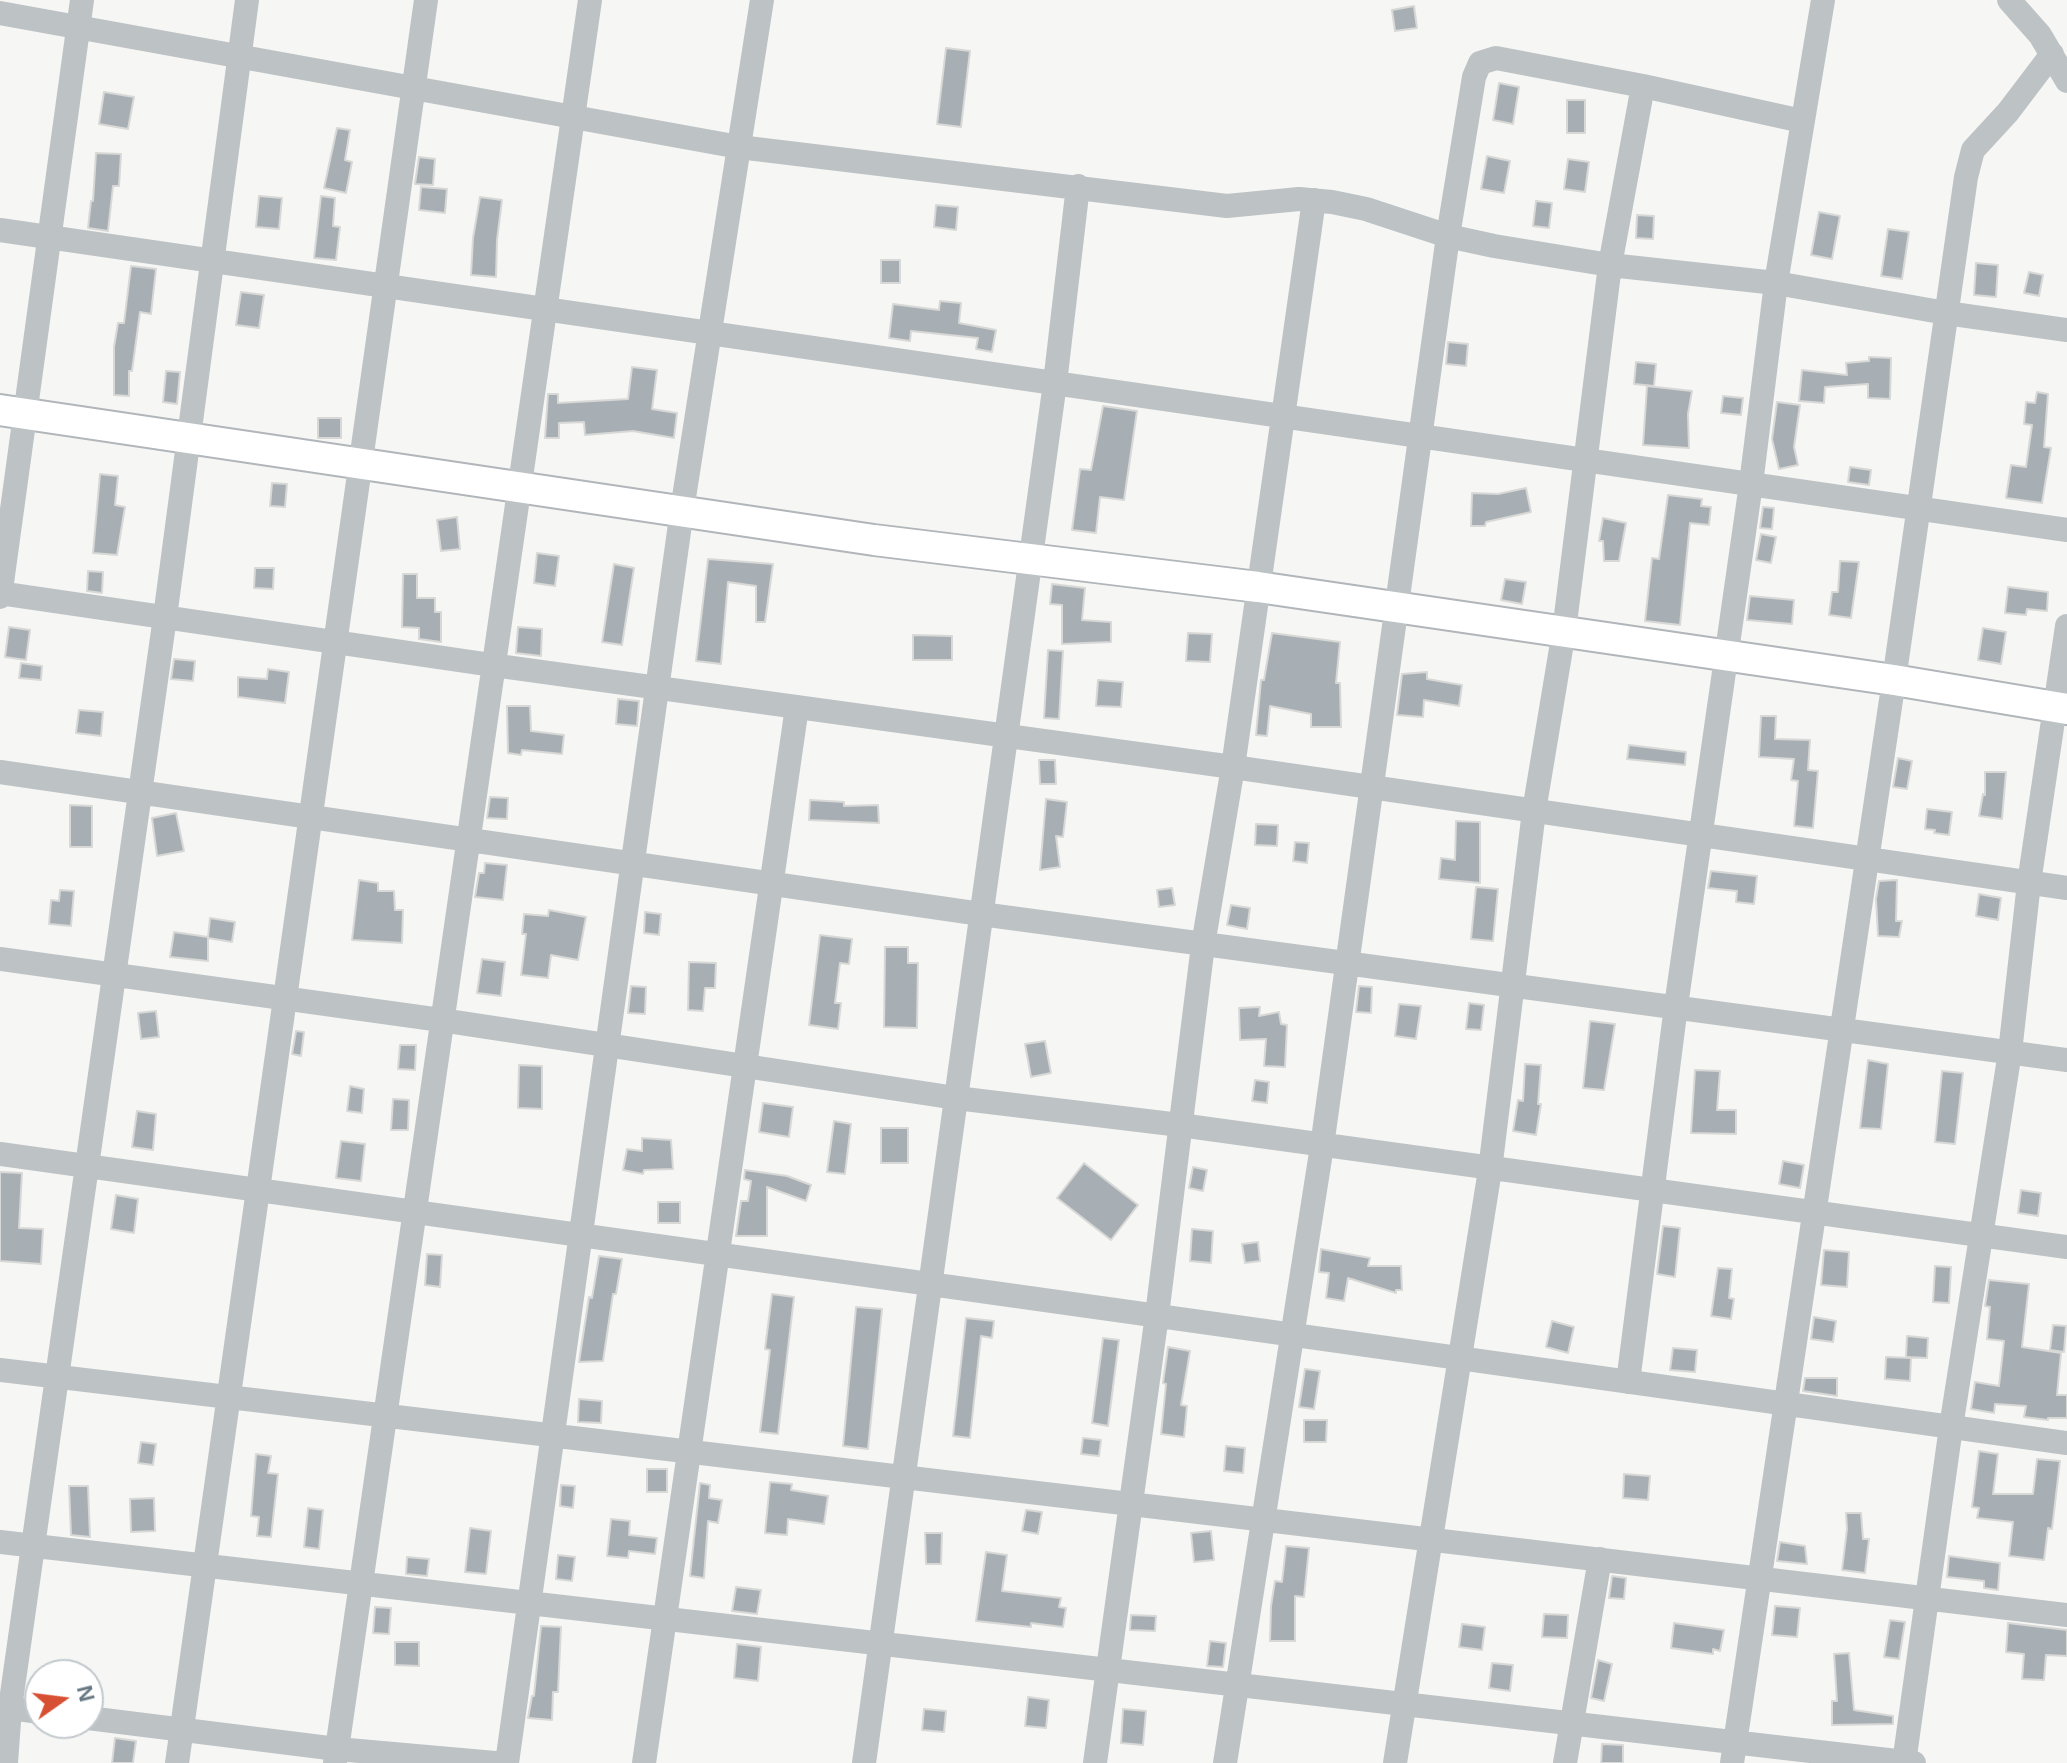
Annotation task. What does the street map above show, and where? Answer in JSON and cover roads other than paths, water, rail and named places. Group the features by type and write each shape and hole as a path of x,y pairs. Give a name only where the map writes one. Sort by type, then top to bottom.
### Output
{"main road":[{"path":"12,412 874,540 1258,587 1564,631 2062,708"}],"street":[{"path":"82,0 49,237 12,412 0,595 1233,767 2067,888"},
{"path":"6,1763 5,1707 35,1546 59,1377 247,0"},
{"path":"177,1763 426,0"},
{"path":"336,1756 590,0"},
{"path":"507,1763 682,510 762,0"},
{"path":"1628,1382 1676,1006 1751,484 1776,283 1823,0"},
{"path":"2009,0 2040,35 2067,81"},
{"path":"0,13 739,147 1227,206 1314,200 1366,209 1448,236 1610,265 1776,283 1946,313 2067,330"},
{"path":"1734,1752 1966,177 1973,150 2008,112 2052,54"},
{"path":"1225,1763 1322,1146 1395,607 1474,77 1480,63 1496,58 1802,121"},
{"path":"1395,1763 1490,1170 1534,811 1564,631 1610,265 1643,86"},
{"path":"864,1763 1055,383 1078,186"},
{"path":"1095,1763 1157,1315 1203,945 1233,767 1314,200"},
{"path":"0,230 2067,530"},
{"path":"0,1542 1570,1723 1734,1752 1908,1763 1951,1427 2010,1052 2029,883 2062,708 2067,626"},
{"path":"644,1763 797,707"},
{"path":"0,772 1203,945 2067,1060"},
{"path":"0,959 441,1020 956,1098 1180,1125 2067,1247"},
{"path":"0,1154 2067,1443"},
{"path":"0,1370 2067,1615"},
{"path":"1565,1763 1600,1559"},
{"path":"104,1720 336,1756 495,1763"}]}
